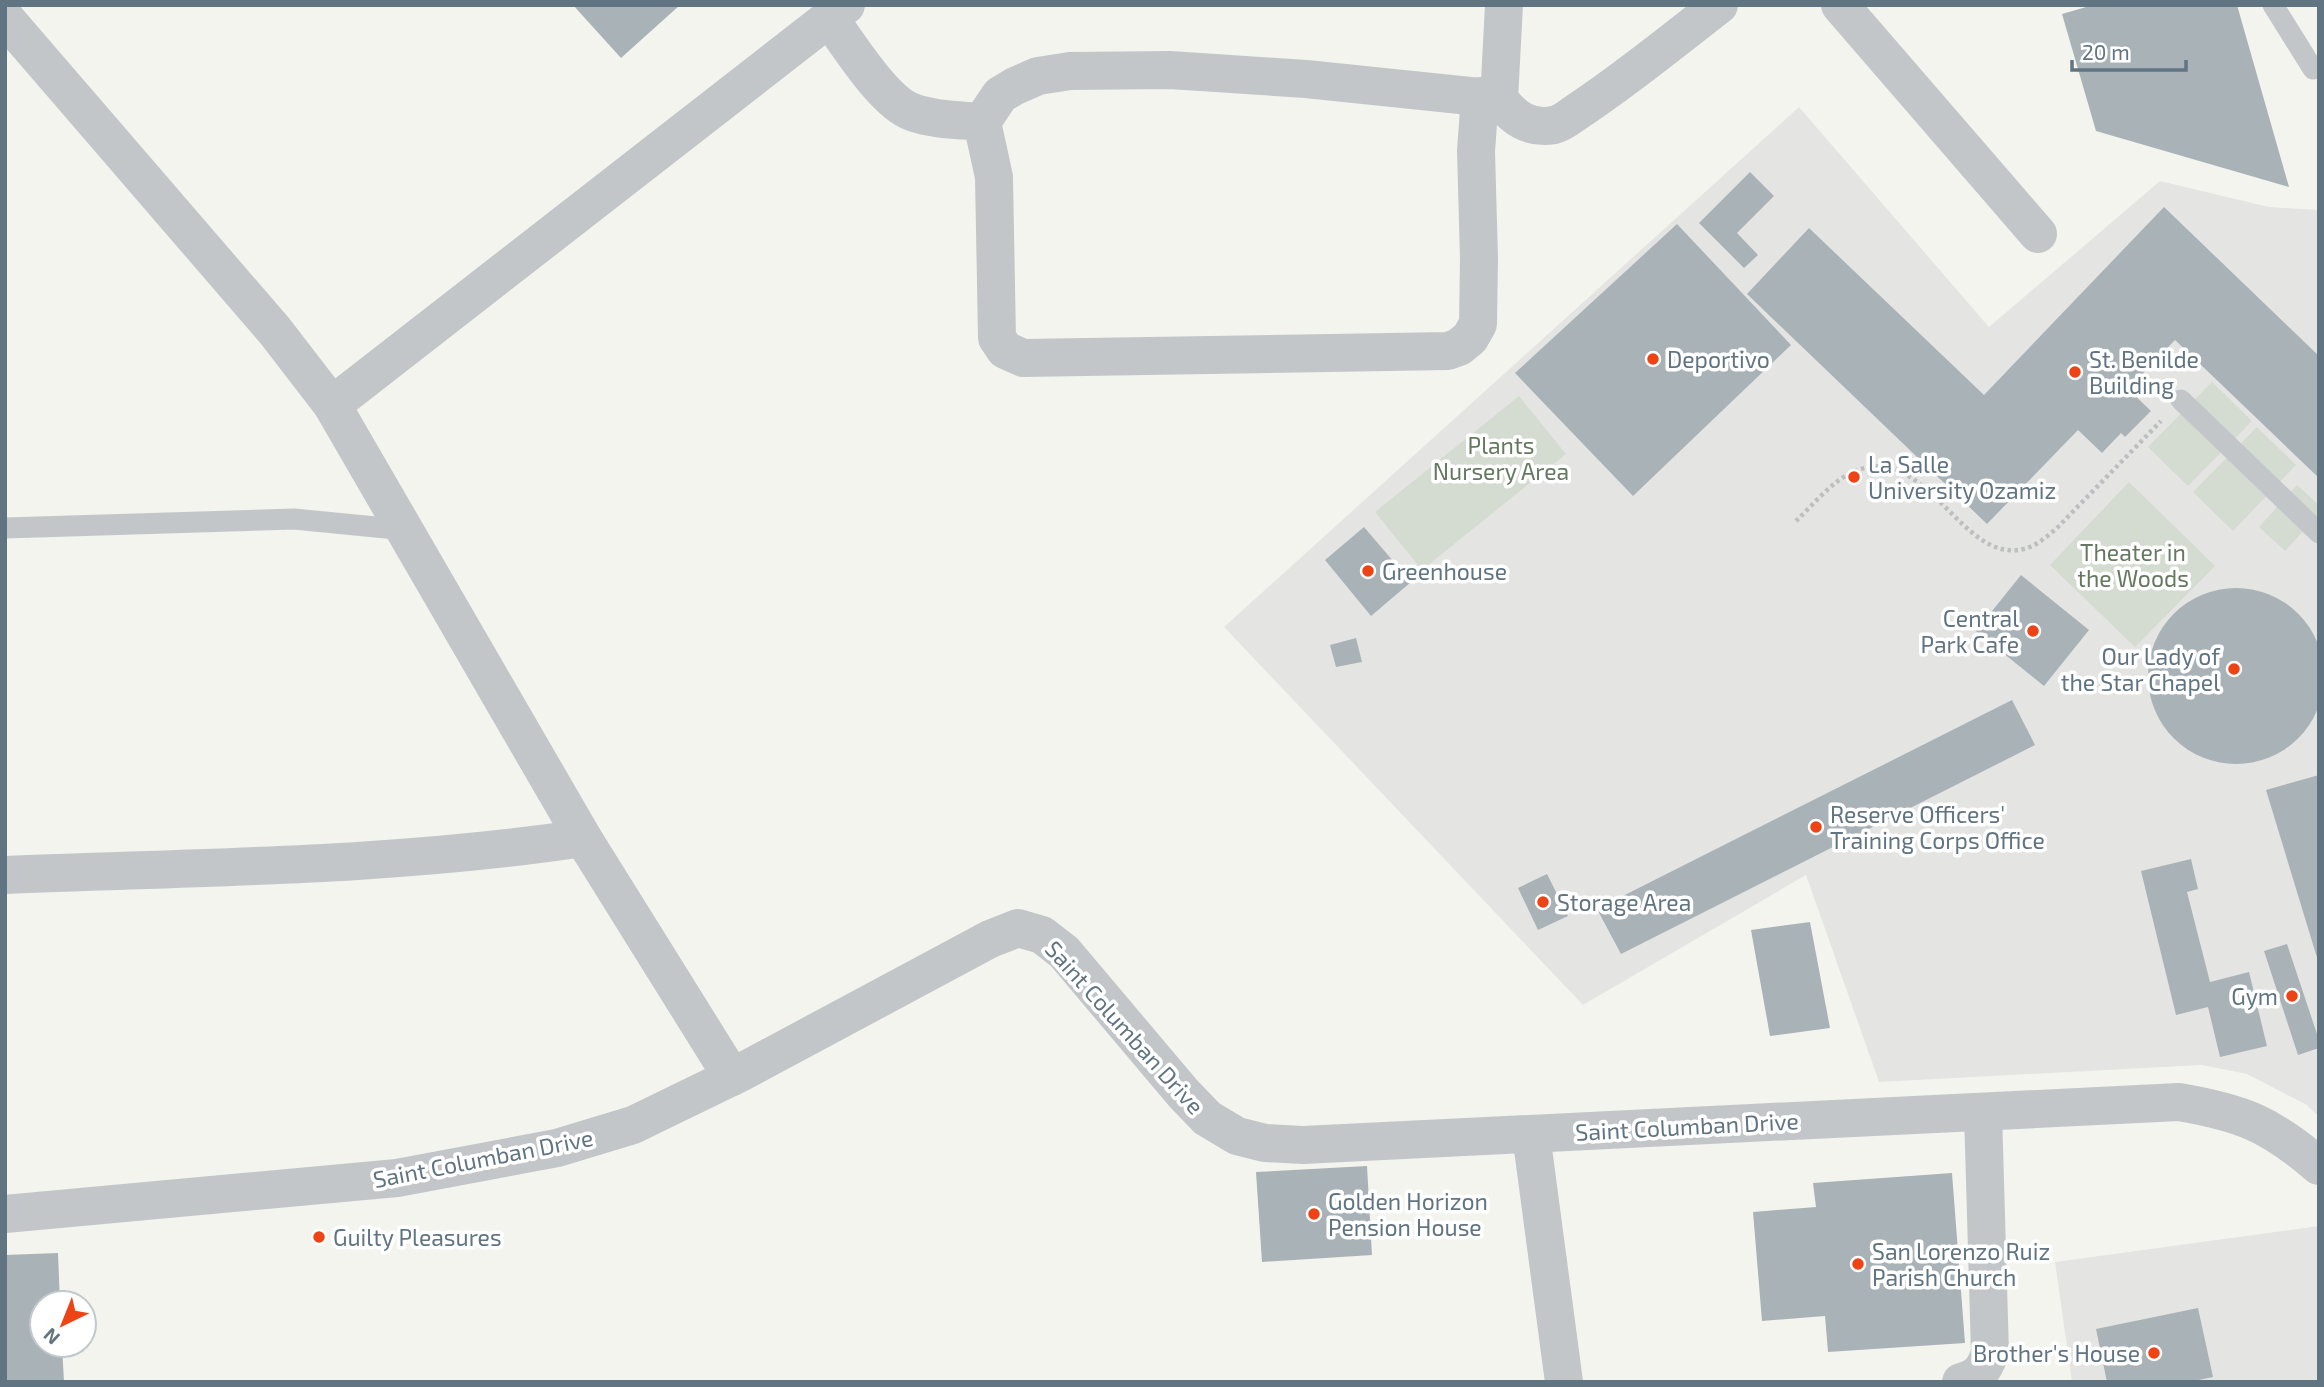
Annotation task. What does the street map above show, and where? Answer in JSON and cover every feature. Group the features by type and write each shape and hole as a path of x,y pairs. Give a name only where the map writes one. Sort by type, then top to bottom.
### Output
{"street":[{"path":"1504,5 1490,97 1476,151 1478,324 1470,338 1459,347 1448,351 1023,358 1005,350 997,338 993,177 982,122 1000,95 1014,86 1038,76 1070,71 1170,71 1306,79 1490,97 1523,122 1539,126 1556,125 1597,99 1719,5"},
{"path":"1840,5 2038,234"},
{"path":"332,405 838,12 888,96 909,112 982,122"},
{"path":"5,19 275,331 332,405 583,838 732,1077"},
{"path":"5,875 357,861 505,850 583,838"},
{"name":"Saint Columban Drive","path":"5,1214 397,1178 557,1148 633,1125 732,1077 990,939 1018,928 1042,935 1064,953 1183,1093 1208,1118 1237,1136 1265,1143 1303,1145 2179,1102 2223,1110 2261,1124 2294,1145 2319,1166"},
{"path":"1962,1382 1976,1378 1985,1367 1990,1353 1983,1112"},
{"path":"1531,1134 1564,1382"}],"lane":[{"path":"2273,5 2313,69"},
{"path":"2181,400 2319,533"},
{"path":"5,528 294,519 406,530"}],"path":[{"path":"1797,521 1851,472 1866,467 1886,466 1904,472 1923,485 1989,544 2005,550 2022,550 2037,544 2056,529 2181,400"}],"shaded area":[{"name":"La Salle University Ozamiz","path":"1799,107 1989,327 2160,181 2269,207 2319,210 2319,1117 2307,1105 2247,1074 2202,1065 1879,1082 1806,875 1583,1005 1224,627"},
{"path":"2319,1226 2319,1382 2072,1382 2055,1262"}],"green space":[{"path":"2212,382 2252,421 2188,486 2148,447"},
{"name":"Plants Nursery Area","path":"1519,396 1566,454 1422,570 1375,512"},
{"path":"2257,427 2296,465 2233,531 2193,492"},
{"name":"Theater in the Woods","path":"2129,482 2215,566 2135,647 2050,565"},
{"path":"2297,485 2319,505 2319,514 2285,551 2259,527"}],"building":[{"path":"573,5 680,5 621,58"},
{"path":"2093,5 2237,5 2289,187 2096,131 2062,14"},
{"path":"1750,172 1774,196 1737,233 1758,255 1744,268 1699,223"},
{"name":"St. Benilde Building","path":"2164,207 2319,356 2319,478 2175,340 2128,389 2151,411 2125,437 2121,433 2102,453 2078,430 1987,524 1747,294 1809,228 1984,395"},
{"name":"Deportivo","path":"1677,224 1791,345 1633,496 1515,373"},
{"name":"Greenhouse","path":"1364,527 1411,582 1371,616 1325,560"},
{"name":"Central Park Cafe","path":"2021,575 2089,630 2044,686 1976,631"},
{"name":"Our Lady of the Star Chapel","path":"2236,588 2270,595 2298,614 2317,642 2324,676 2317,710 2298,738 2270,757 2236,764 2202,757 2174,738 2155,710 2148,676 2155,642 2174,614 2202,595"},
{"path":"1356,638 1362,662 1336,667 1330,645"},
{"name":"Reserve Officers' Training Corps Office","path":"2012,700 2035,745 1621,954 1597,909"},
{"path":"2319,775 2319,961 2318,961 2266,790"},
{"path":"2191,859 2198,889 2187,892 2210,982 2249,972 2267,1046 2220,1057 2208,1007 2176,1015 2141,871"},
{"name":"Storage Area","path":"1547,874 1568,916 1538,930 1518,888"},
{"path":"1810,922 1830,1028 1770,1036 1751,930"},
{"name":"Gym","path":"2287,944 2319,1040 2319,1048 2298,1055 2264,951"},
{"name":"Golden Horizon Pension House","path":"1367,1166 1372,1255 1262,1262 1256,1172"},
{"name":"San Lorenzo Ruiz Parish Church","path":"1952,1173 1965,1343 1828,1352 1825,1316 1762,1321 1753,1212 1816,1207 1813,1183"},
{"path":"58,1253 59,1289 28,1289 28,1359 63,1359 64,1382 5,1382 5,1255"},
{"name":"Brother's House","path":"2198,1308 2213,1377 2189,1382 2107,1382 2096,1329"}],"place":[{"name":"Deportivo","path":"1653,359"},
{"name":"St. Benilde Building","path":"2075,372"},
{"name":"La Salle University Ozamiz","path":"1854,477"},
{"name":"Greenhouse","path":"1368,571"},
{"name":"Central Park Cafe","path":"2033,631"},
{"name":"Our Lady of the Star Chapel","path":"2234,669"},
{"name":"Reserve Officers' Training Corps Office","path":"1816,827"},
{"name":"Storage Area","path":"1543,902"},
{"name":"Gym","path":"2292,996"},
{"name":"Golden Horizon Pension House","path":"1314,1214"},
{"name":"Guilty Pleasures","path":"319,1237"},
{"name":"San Lorenzo Ruiz Parish Church","path":"1858,1264"},
{"name":"Brother's House","path":"2154,1353"}]}
